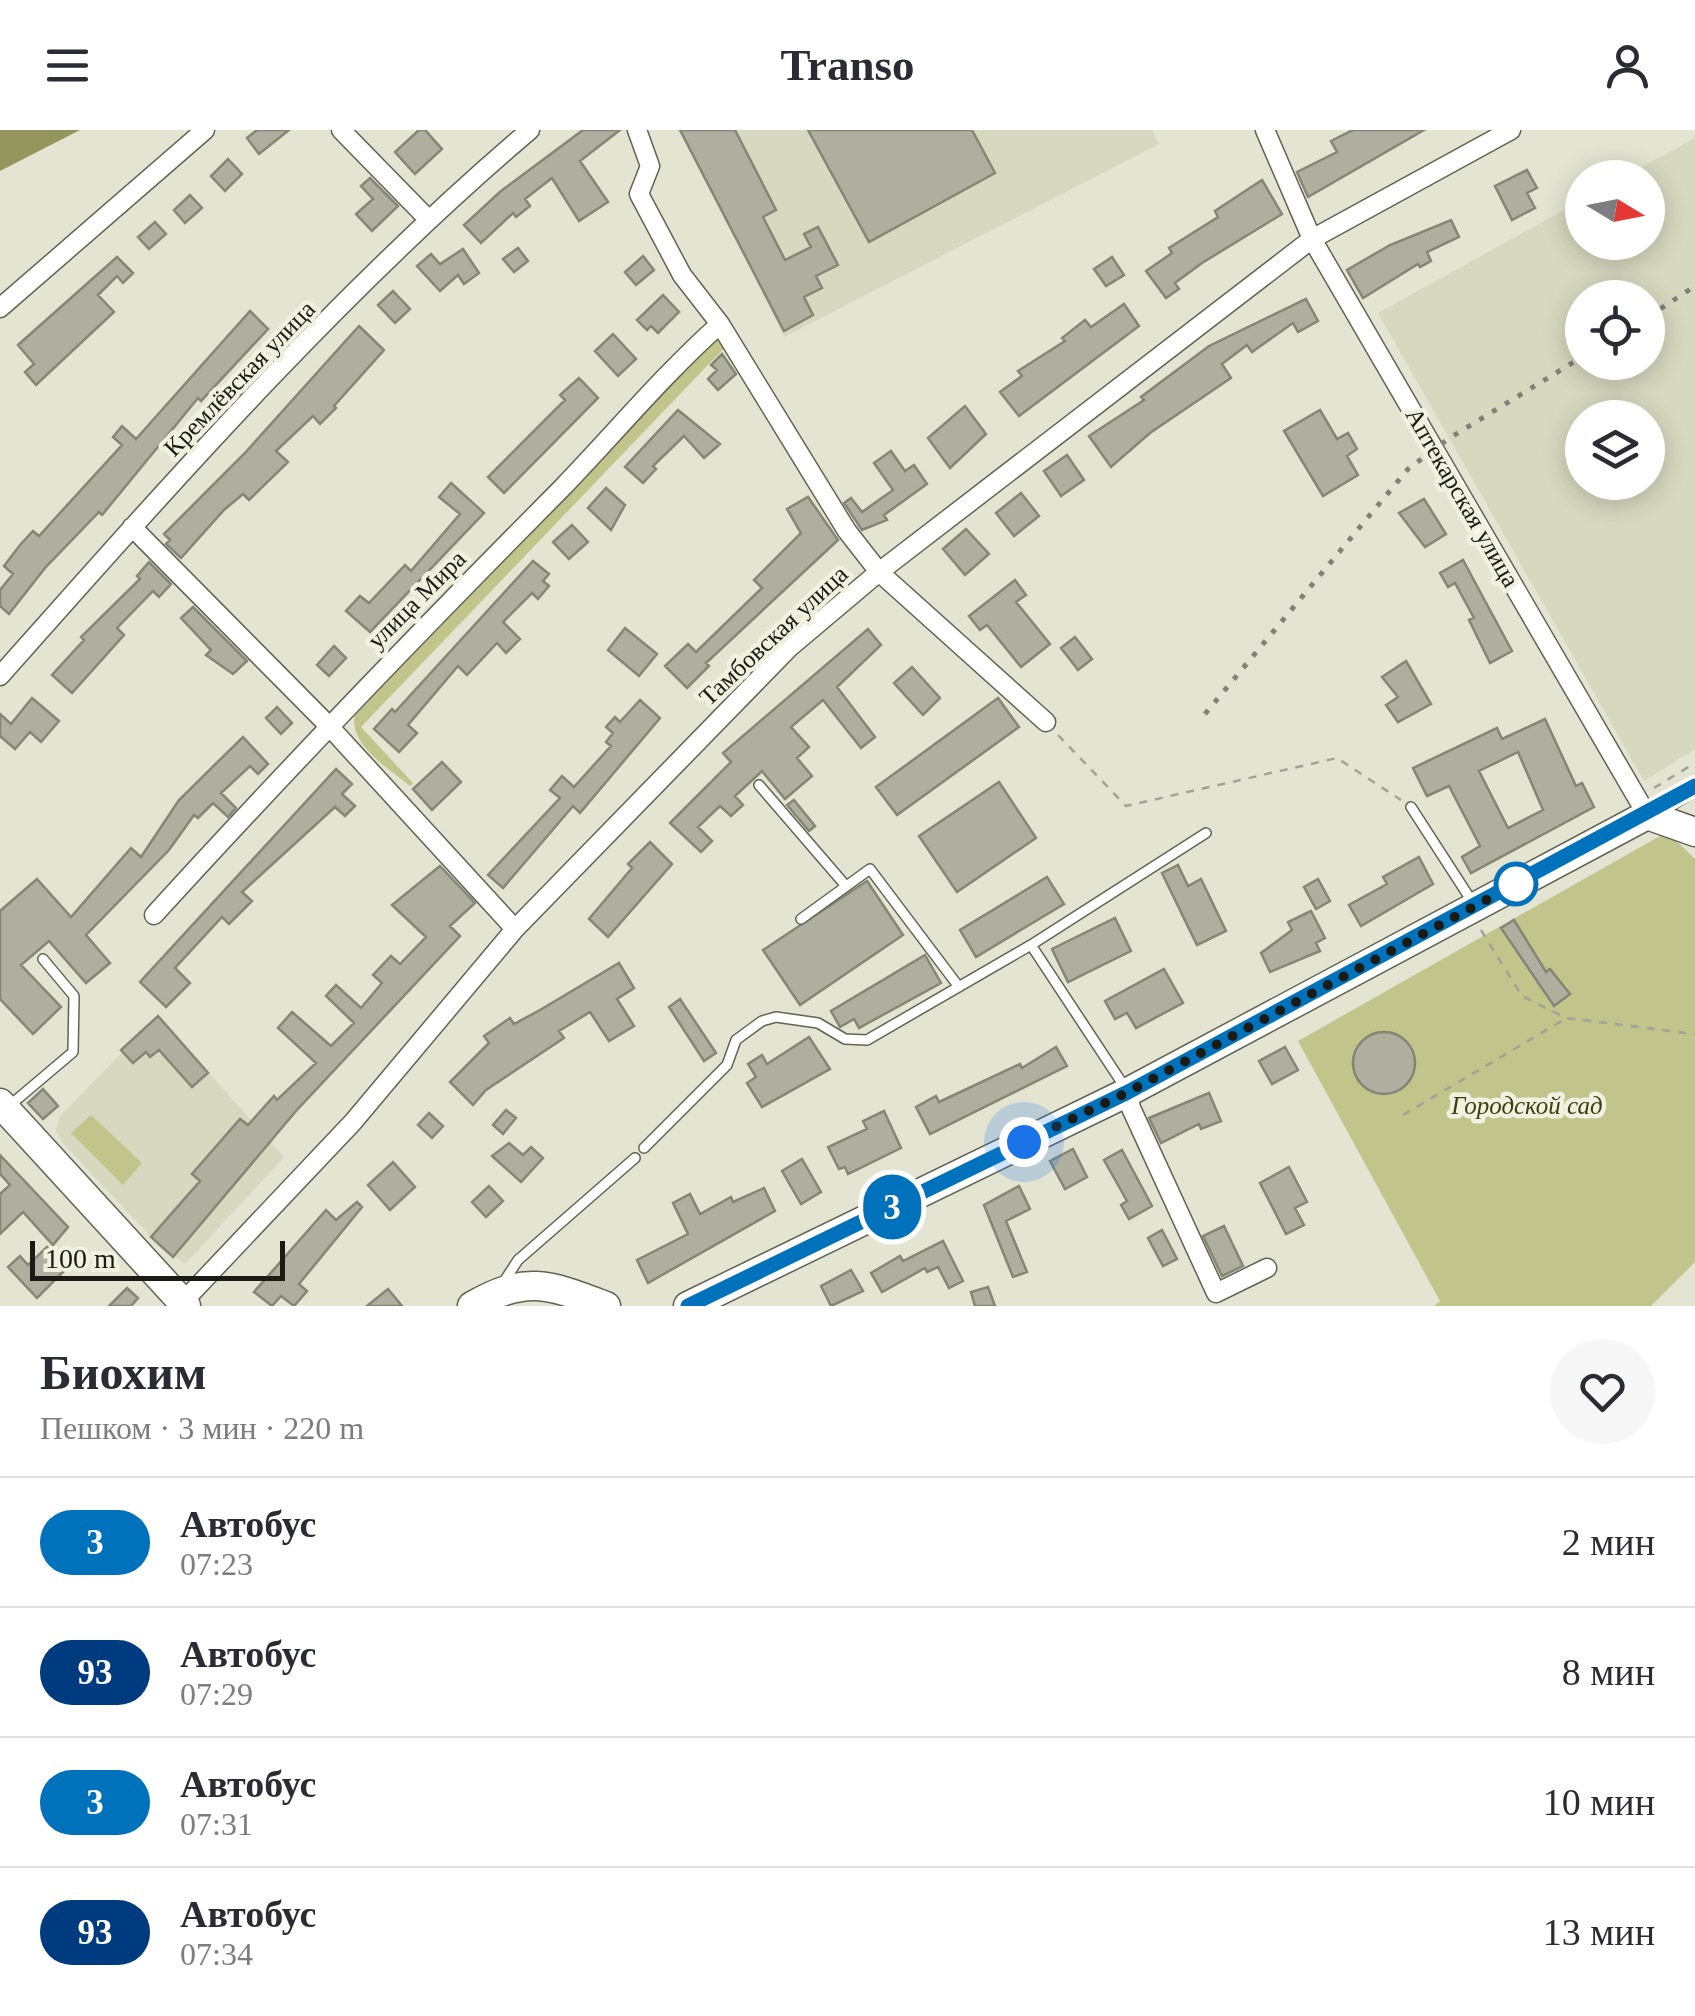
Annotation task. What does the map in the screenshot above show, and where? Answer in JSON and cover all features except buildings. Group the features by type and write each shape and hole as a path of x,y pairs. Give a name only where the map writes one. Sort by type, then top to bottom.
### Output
{"street":[{"path":"0,308 205,130"},
{"path":"341,130 427,218"},
{"name":"Кремлёвская улица","path":"0,676 132,526 427,218 530,130"},
{"path":"637,130 650,166 639,194 682,275 720,324 847,531 879,572 1046,722"},
{"name":"Аптекарская улица","path":"1266,130 1312,239 1642,806"},
{"name":"Тамбовская улица","path":"182,1305 353,1122 515,929 777,660 879,572 1312,239 1512,130"},
{"name":"улица Мира","path":"154,915 328,724 590,459 671,368 720,324"},
{"path":"132,526 328,724 515,929"},
{"path":"688,1306 1128,1092 1476,915 1642,806 1695,786"},
{"path":"1642,806 1695,832"},
{"path":"1128,1092 1131,1108 1216,1293 1267,1268"},
{"path":"3,1106 182,1305"},
{"path":"472,1306 519,1284 540,1284 606,1306"}],"lane":[{"path":"759,785 846,886"},
{"path":"1411,807 1476,915"},
{"path":"644,1148 727,1065 736,1040 762,1021 776,1017 818,1023 845,1039 859,1042 1031,945 1206,833"},
{"path":"801,919 870,869 958,987"},
{"path":"1031,945 1128,1092"},
{"path":"3,1106 73,1052 74,996 43,959"},
{"path":"497,1292 518,1260 635,1158"}],"path":[{"path":"1046,722 1126,806 1337,758 1411,807"},
{"path":"1642,806 1695,762"},
{"path":"1476,915 1522,996 1566,1018 1695,1034"},
{"path":"1403,1115 1566,1018"}],"shaded area":[{"path":"0,130 80,130 0,171"},
{"path":"682,130 1152,130 1159,144 784,337"},
{"path":"1695,138 1695,749 1644,781 1378,313 1565,209 1565,260 1665,260 1665,160 1655,160"},
{"path":"158,1016 284,1157 185,1264 151,1237 63,1143 56,1130 59,1117"}],"green space":[{"path":"721,337 728,344 361,727 413,783 410,786 361,741 354,719 358,706 709,338"},
{"name":"Городской сад","path":"1667,832 1695,859 1695,1262 1651,1306 1434,1306 1440,1301 1298,1041"},
{"path":"91,1115 142,1163 123,1185 71,1133"}],"railway":[{"path":"1665,306 1695,286"},
{"path":"1205,714 1408,469 1448,439 1565,367"}],"bus line":[{"name":"3","path":"688,1306 1128,1092 1695,786"}],"route":[{"path":"1024,1142 1128,1092 1516,884"}]}
